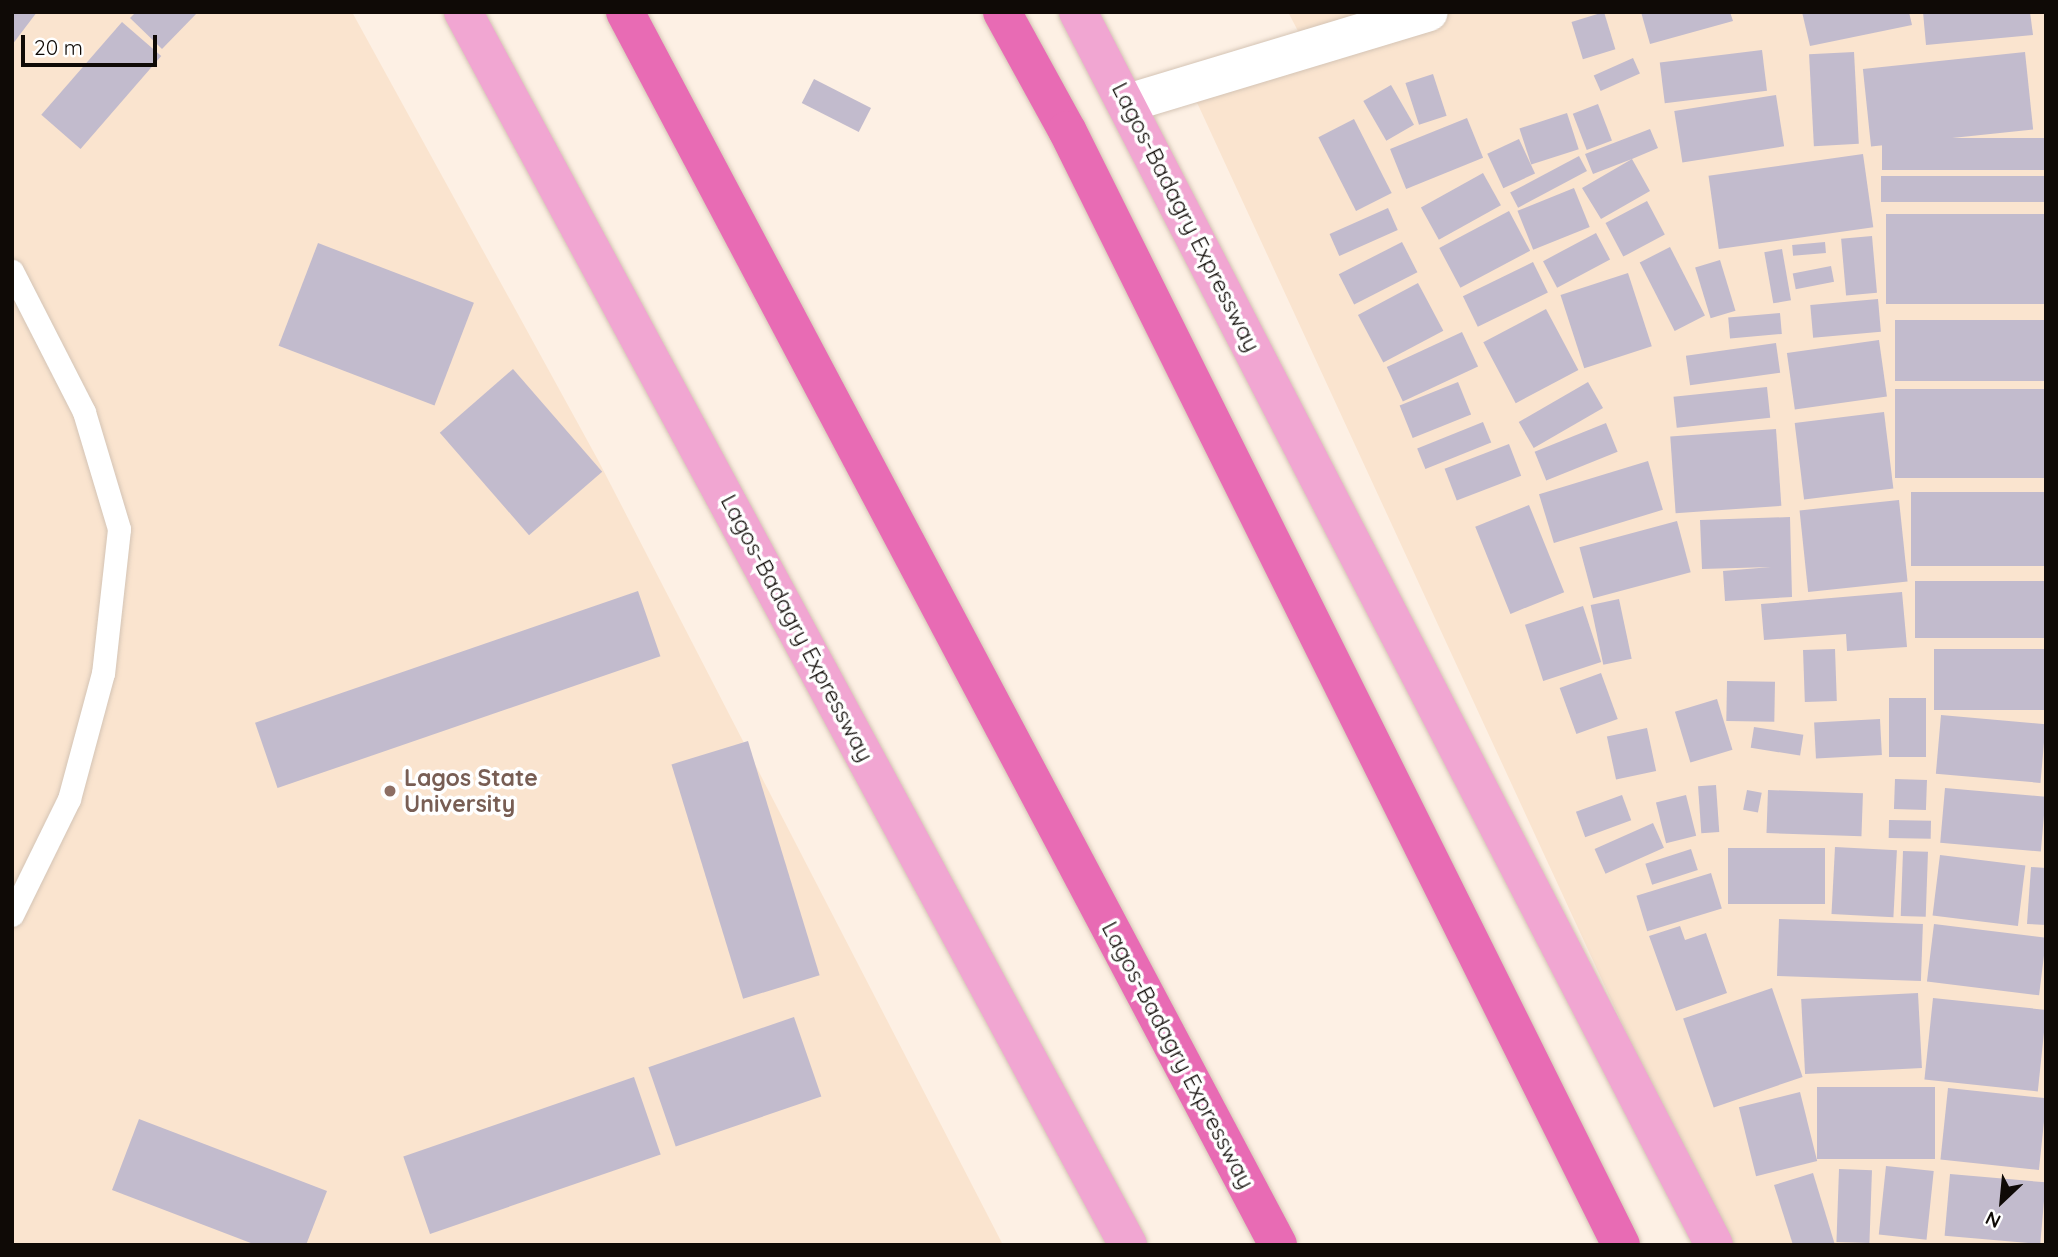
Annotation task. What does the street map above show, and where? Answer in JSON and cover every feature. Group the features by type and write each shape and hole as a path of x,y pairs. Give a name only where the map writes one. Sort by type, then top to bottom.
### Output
{"highway":[{"name":"Lagos-Badagry Expressway","path":"625,12 1278,1245"},
{"path":"1002,12 1067,130 1621,1245"}],"main road":[{"name":"Lagos-Badagry Expressway","path":"463,12 1128,1245"},
{"name":"Lagos-Badagry Expressway","path":"1078,12 1128,103 1714,1245"}],"street":[{"path":"1128,103 1429,12"}],"lane":[{"path":"12,271 84,412 119,529 103,673 69,799 12,915"}],"shaded area":[{"name":"Lagos State University","path":"12,12 352,12 598,460 1003,1245 12,1245"},
{"path":"1288,12 2046,12 2046,1245 1731,1245 1668,1123 1188,83 1307,48"}],"building":[{"path":"12,12 37,12 12,45"},
{"path":"136,12 198,12 162,49 130,18"},
{"path":"1604,12 1615,49 1583,59 1571,22"},
{"path":"1641,12 1730,12 1733,21 1650,44"},
{"path":"1802,12 1909,12 1912,25 1810,46"},
{"path":"1923,12 2030,12 2033,35 1926,45"},
{"path":"122,22 161,56 81,149 41,115"},
{"path":"1762,50 1767,91 1665,103 1660,63"},
{"path":"1854,52 1859,144 1814,146 1809,54"},
{"path":"2025,52 2033,130 1871,147 1863,69"},
{"path":"1633,58 1640,74 1601,91 1594,75"},
{"path":"1433,74 1447,116 1419,125 1405,83"},
{"path":"814,79 871,108 859,132 802,103"},
{"path":"1391,85 1414,125 1386,141 1363,101"},
{"path":"1776,95 1784,146 1682,162 1674,111"},
{"path":"1598,104 1612,140 1587,150 1573,114"},
{"path":"1567,113 1579,149 1531,165 1519,128"},
{"path":"1467,118 1483,158 1406,189 1390,149"},
{"path":"1354,119 1392,193 1356,211 1318,137"},
{"path":"1650,129 1658,148 1593,174 1585,154"},
{"path":"1882,138 2046,138 2046,170 1882,170"},
{"path":"1519,139 1535,173 1503,188 1487,154"},
{"path":"1863,154 1873,227 1719,249 1709,176"},
{"path":"1579,156 1587,171 1518,208 1510,193"},
{"path":"1632,159 1650,191 1601,219 1582,188"},
{"path":"1483,173 1501,205 1439,240 1421,207"},
{"path":"1881,176 2046,176 2046,202 1881,202"},
{"path":"1574,188 1590,227 1533,250 1517,211"},
{"path":"1647,201 1665,235 1623,257 1606,223"},
{"path":"1388,208 1398,230 1339,256 1330,234"},
{"path":"1509,211 1530,251 1460,288 1439,248"},
{"path":"1886,214 2046,214 2046,304 1886,304"},
{"path":"1596,233 1610,259 1557,288 1543,261"},
{"path":"1872,236 1877,293 1846,295 1841,239"},
{"path":"1402,242 1417,272 1354,305 1339,274"},
{"path":"1825,242 1826,253 1793,256 1792,245"},
{"path":"318,243 474,303 434,406 279,346"},
{"path":"1670,247 1705,316 1675,331 1640,262"},
{"path":"1782,249 1791,300 1773,303 1764,252"},
{"path":"1720,260 1735,311 1711,318 1695,268"},
{"path":"1533,262 1548,293 1478,327 1463,296"},
{"path":"1831,266 1834,282 1796,289 1793,273"},
{"path":"1628,273 1652,346 1584,368 1560,295"},
{"path":"1418,283 1443,331 1383,363 1358,315"},
{"path":"1878,299 1881,332 1813,338 1810,305"},
{"path":"1546,309 1578,370 1516,403 1483,342"},
{"path":"1780,313 1782,334 1730,338 1728,318"},
{"path":"1895,320 2046,320 2046,381 1895,381"},
{"path":"1462,332 1478,366 1403,402 1387,367"},
{"path":"1879,340 1887,396 1795,409 1787,353"},
{"path":"1776,343 1780,373 1690,385 1686,356"},
{"path":"513,369 602,472 529,535 440,433"},
{"path":"1458,382 1471,414 1413,438 1400,406"},
{"path":"1588,382 1603,408 1534,448 1519,422"},
{"path":"1767,387 1770,418 1677,428 1674,397"},
{"path":"1895,389 2046,389 2046,478 1895,478"},
{"path":"1884,412 1893,488 1804,499 1795,423"},
{"path":"1483,422 1491,442 1425,469 1417,449"},
{"path":"1606,423 1618,452 1546,481 1535,452"},
{"path":"1776,429 1781,506 1676,513 1670,436"},
{"path":"1509,444 1521,476 1457,500 1445,469"},
{"path":"1648,461 1663,510 1554,543 1539,494"},
{"path":"1911,492 2046,492 2046,566 1911,566"},
{"path":"1899,500 1908,582 1808,592 1800,510"},
{"path":"1529,505 1564,592 1510,614 1475,527"},
{"path":"1790,517 1792,597 1725,601 1723,571 1771,567 1702,569 1700,520"},
{"path":"1677,521 1691,572 1593,598 1579,547"},
{"path":"1915,581 2046,581 2046,638 1915,638"},
{"path":"638,591 660,656 278,788 255,723"},
{"path":"1902,592 1907,647 1847,651 1846,634 1764,640 1761,604"},
{"path":"1619,599 1632,659 1603,665 1591,605"},
{"path":"1583,606 1601,662 1543,681 1525,625"},
{"path":"1835,649 1837,701 1805,702 1803,650"},
{"path":"1934,649 2046,649 2046,710 1934,710"},
{"path":"1601,673 1618,719 1576,734 1560,688"},
{"path":"1727,681 1775,682 1774,722 1726,721"},
{"path":"1889,698 1926,698 1926,757 1889,757"},
{"path":"1717,699 1732,750 1690,763 1675,712"},
{"path":"1941,715 2046,724 2040,783 1936,774"},
{"path":"1880,719 1882,755 1816,758 1814,722"},
{"path":"1754,727 1803,735 1800,756 1751,748"},
{"path":"1647,728 1656,771 1616,780 1607,737"},
{"path":"748,741 820,975 743,999 671,764"},
{"path":"1895,779 1927,780 1926,810 1894,809"},
{"path":"1716,785 1719,832 1701,833 1698,786"},
{"path":"1945,788 2046,797 2041,852 1940,843"},
{"path":"1747,790 1762,793 1758,812 1743,810"},
{"path":"1768,790 1863,793 1861,836 1766,833"},
{"path":"1622,795 1631,820 1585,837 1576,812"},
{"path":"1686,795 1696,836 1666,843 1656,802"},
{"path":"1889,820 1931,821 1931,839 1889,838"},
{"path":"1653,823 1664,848 1606,874 1595,849"},
{"path":"1835,847 1897,850 1893,917 1831,914"},
{"path":"1728,848 1825,848 1825,904 1728,904"},
{"path":"1691,849 1698,870 1652,885 1645,864"},
{"path":"1903,851 1928,852 1926,917 1901,916"},
{"path":"1940,855 2025,865 2018,926 1933,916"},
{"path":"2031,867 2046,868 2046,925 2027,924"},
{"path":"1711,873 1722,908 1647,931 1636,896"},
{"path":"1779,919 1923,924 1921,981 1777,976"},
{"path":"1934,924 2046,938 2039,995 1927,982"},
{"path":"1680,926 1685,940 1706,933 1727,993 1676,1011 1649,936"},
{"path":"1772,988 1803,1077 1714,1107 1683,1019"},
{"path":"1918,993 1922,1068 1805,1074 1801,999"},
{"path":"1933,998 2046,1010 2038,1091 1924,1080"},
{"path":"794,1017 821,1096 676,1147 648,1067"},
{"path":"634,1077 661,1155 430,1234 403,1156"},
{"path":"1817,1087 1935,1087 1935,1159 1817,1159"},
{"path":"1948,1088 2046,1098 2039,1170 1940,1160"},
{"path":"1800,1092 1817,1161 1756,1176 1739,1107"},
{"path":"139,1119 327,1191 306,1245 256,1245 112,1190"},
{"path":"1886,1166 1934,1171 1927,1240 1879,1235"},
{"path":"1839,1169 1872,1170 1869,1243 1836,1242"},
{"path":"1813,1173 1835,1245 1793,1245 1774,1185"},
{"path":"1950,1174 2046,1182 2040,1244 1945,1236"}],"place":[{"name":"Lagos State University","path":"390,791"}]}
